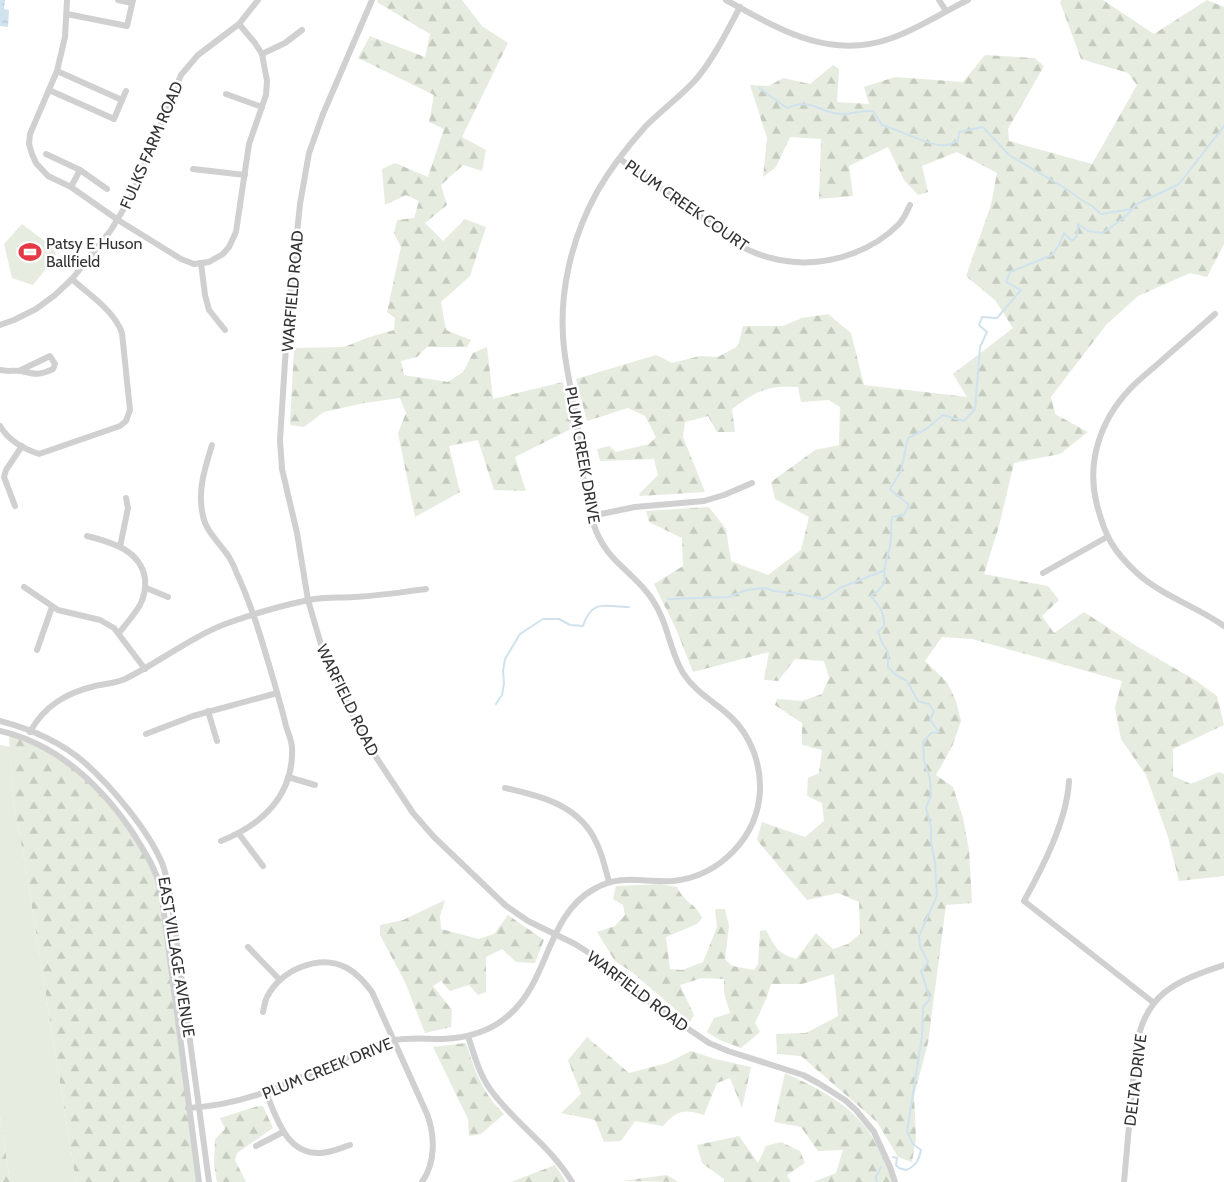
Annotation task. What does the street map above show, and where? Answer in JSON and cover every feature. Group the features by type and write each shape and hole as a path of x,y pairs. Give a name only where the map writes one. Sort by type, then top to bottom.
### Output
{"street":[{"path":"67,0 66,37 57,71 30,134 29,144 36,163 48,176 71,187 118,220 181,259 194,264 209,262 223,254 236,232 249,144 266,95 267,81 262,54 256,43 239,24"},
{"path":"67,14 127,26 132,1 118,0"},
{"name":"FULKS FARM ROAD","path":"0,325 36,309 72,280 118,220 132,195 181,74 198,55 239,24 258,0"},
{"name":"WARFIELD ROAD","path":"372,0 326,107 311,150 300,204 287,330 282,469 297,533 308,600 322,648 357,724 374,754 413,813 434,837 505,905 528,921 576,944 594,956 608,970 709,1043 803,1075 845,1100 874,1132 896,1182"},
{"path":"726,0 784,32 799,38 830,45 846,46 891,39 968,0"},
{"path":"939,0 946,11"},
{"name":"PLUM CREEK DRIVE","path":"188,1108 239,1102 266,1093 382,1043 406,1038 445,1039 468,1036 496,1025 519,1005 533,985 565,916 576,902 590,890 609,881 630,878 670,881 693,877 710,870 730,855 751,828 760,791 759,769 751,745 732,717 702,695 685,676 674,656 665,621 655,602 645,589 619,566 597,534 591,516 576,412 564,350 562,325 563,299 569,262 582,224 598,192 620,159 646,126 684,92 700,74 713,56 740,7"},
{"path":"262,54 285,42 302,30"},
{"path":"57,71 122,100"},
{"path":"49,90 114,119 126,91"},
{"path":"226,94 262,107"},
{"path":"46,154 80,170 107,189"},
{"name":"PLUM CREEK COURT","path":"620,159 736,243 760,255 785,261 823,262 842,258 859,251 876,242 899,224 910,204"},
{"path":"193,169 244,175"},
{"path":"71,187 80,170"},
{"path":"201,262 205,295 210,310 225,330"},
{"path":"0,426 5,434 38,454 120,426 126,421 130,410 122,333 119,324 114,316 72,280"},
{"path":"1215,314 1130,389 1116,405 1100,436 1096,450 1093,478 1096,502 1107,537 1126,562 1144,579 1224,626"},
{"path":"0,370 40,374 52,369 55,364 50,356 19,371"},
{"path":"212,445 203,473 201,502 203,516 207,528 229,558 238,576 253,616 292,747 291,769 284,788 266,814 239,834 221,841"},
{"path":"15,506 4,477 6,470 22,446"},
{"path":"591,516 635,507 704,501 724,496 752,483"},
{"path":"120,547 128,508 126,498"},
{"path":"87,536 120,547 134,556 140,563 144,574 146,588 140,604 119,633"},
{"path":"1042,573 1107,537"},
{"path":"24,587 58,610 100,620 114,628 145,669"},
{"path":"146,588 168,597"},
{"path":"27,738 44,712 63,697 80,690 122,680 145,669 206,632 228,623 308,600 328,597 376,596 426,588"},
{"path":"37,650 52,607"},
{"path":"146,734 208,711 277,693"},
{"path":"208,711 217,741"},
{"name":"EAST VILLAGE AVENUE","path":"0,721 31,730 69,751 85,763 114,792 162,864 169,885 209,1182"},
{"name":"EAST VILLAGE AVENUE","path":"0,731 27,738 48,749 74,767 102,792 123,818 157,874 161,890 198,1182"},
{"path":"288,777 315,785"},
{"path":"1069,781 1068,798 1064,812 1040,871 1024,901 1154,1003"},
{"path":"505,788 548,798 576,815 597,842 609,881"},
{"path":"239,834 263,866"},
{"path":"248,947 280,980"},
{"path":"263,1012 268,996 280,980 297,968 317,962 339,965 348,968 362,979 372,992 432,1126 433,1153 426,1181"},
{"name":"DELTA DRIVE","path":"1124,1182 1138,1037 1144,1020 1154,1003 1184,979 1224,965"},
{"path":"468,1036 478,1066 489,1088 563,1167 572,1182"},
{"path":"266,1093 283,1132 294,1145 308,1152 327,1152 350,1145"},
{"path":"256,1146 283,1132"}],"green space":[{"path":"378,0 462,0 482,26 508,43 462,137 486,150 482,171 463,165 441,185 447,205 425,223 443,241 465,219 486,227 470,276 441,302 446,330 471,340 467,347 427,347 417,357 401,361 404,375 448,382 463,372 473,353 487,347 493,399 563,382 573,428 515,457 526,491 494,490 478,440 449,446 460,492 415,517 398,433 406,413 400,398 364,403 324,412 304,427 290,425 294,348 344,347 394,330 395,318 387,312 401,247 394,233 397,220 414,218 419,201 406,195 385,205 382,169 395,163 428,177 444,129 429,122 434,95 358,58 370,36 425,57 430,34 377,2"},
{"path":"1061,0 1103,0 1154,34 1207,0 1224,7 1224,244 1207,277 1190,273 1138,296 1106,325 1051,397 1055,414 1088,432 1060,454 1014,463 999,526 984,574 1048,586 1059,600 1042,616 1054,633 1084,612 1138,647 1195,680 1217,696 1224,725 1173,749 1173,776 1191,784 1219,772 1224,774 1224,876 1179,881 1168,837 1146,775 1121,739 1115,708 1122,681 972,639 942,637 925,661 947,682 956,701 961,721 952,747 936,775 953,787 963,818 969,850 972,903 946,905 928,1043 914,1096 916,1138 912,1162 898,1157 877,1122 801,1056 777,1054 776,1034 806,1033 838,1016 834,974 802,984 771,984 755,1023 760,1032 741,1048 720,1040 707,1032 714,1018 730,1013 724,993 724,979 702,978 680,985 694,1015 690,1022 632,972 615,961 597,932 615,926 625,915 623,905 613,899 616,886 660,884 677,887 683,896 697,909 702,918 697,924 666,937 670,969 682,970 703,962 717,927 715,909 725,909 729,926 725,959 732,966 754,970 758,964 760,931 766,930 777,949 796,959 816,933 833,949 848,944 860,934 859,902 838,893 807,900 757,840 762,822 805,837 824,821 822,803 807,796 808,778 819,773 822,750 802,745 802,723 775,705 777,699 802,701 822,694 829,678 824,661 795,659 778,681 764,680 769,652 693,672 676,629 654,584 683,566 682,538 649,522 646,511 709,507 726,529 731,561 768,575 801,550 809,517 775,499 771,482 815,450 839,445 840,407 829,400 801,402 798,387 778,387 763,390 732,409 735,432 717,432 708,416 685,422 683,437 705,492 640,496 639,494 658,475 654,459 600,461 597,449 609,446 616,452 649,444 656,437 645,416 628,408 587,421 576,379 656,355 672,363 700,356 718,357 738,346 743,326 783,326 802,318 828,314 851,333 864,385 967,397 953,374 1013,328 996,301 966,276 991,205 997,173 957,152 922,166 928,192 918,195 904,180 888,147 849,166 853,196 819,199 821,139 790,137 776,167 763,177 767,138 750,85 769,86 783,78 810,84 833,65 839,69 837,102 869,104 864,87 895,77 963,82 985,55 1034,58 1044,66 1008,129 1009,141 1092,164 1137,85 1128,73 1081,59 1060,2"},
{"name":"Patsy E Huson Ballfield","path":"22,224 54,248 56,256 33,285 12,278 4,244"},
{"path":"9,733 27,738 74,767 123,818 157,874 199,1182 76,1182 12,794"},
{"path":"0,745 10,747 12,794 76,1182 10,1182 0,1116"},
{"path":"445,900 440,916 441,929 479,939 494,934 508,915 544,940 535,963 516,962 502,949 486,957 486,992 478,995 469,985 450,991 441,981 433,986 452,1010 451,1027 425,1033 405,982 380,935 380,925 403,920"},
{"path":"587,1037 629,1073 667,1063 691,1051 715,1059 751,1067 742,1108 730,1078 717,1083 704,1115 682,1112 663,1126 635,1121 621,1141 604,1142 595,1120 561,1113 581,1094 568,1060"},
{"path":"466,1043 476,1073 496,1106 504,1114 481,1134 469,1136 468,1119 433,1047"},
{"path":"785,1073 825,1093 859,1119 876,1143 895,1182 813,1182 836,1173 843,1150 818,1151 801,1127 774,1122"},
{"path":"263,1106 273,1128 237,1153 235,1160 246,1182 217,1182 214,1164 215,1139 225,1129 220,1118"},
{"path":"0,1116 10,1182 0,1182"},
{"path":"739,1136 758,1163 766,1146 781,1142 800,1151 805,1163 787,1175 791,1182 724,1182 724,1179 702,1163 697,1145"},
{"path":"555,1165 566,1182 511,1182"},
{"path":"667,1175 678,1182 622,1181"}],"water":[{"path":"0,0 5,0 4,9 9,10 8,27 0,26"}],"waterway":[{"path":"759,88 787,108 802,104 841,114 873,111 882,125 933,144 949,145 958,141 959,132 983,127 1009,155 1065,188 1101,214 1132,209"},
{"path":"893,1157 897,1158 896,1165 906,1170 916,1162 921,1150 913,1144 907,1132 922,1037 923,1007 930,999 921,971 928,962 920,946 919,936 937,896 931,827 926,808 931,796 930,779 924,761 923,742 931,733 939,732 930,720 934,711 929,704 918,701 907,681 896,675 888,667 888,652 882,643 878,631 884,626 884,617 879,606 871,596 885,582 885,568 891,543 892,517 904,515 909,505 890,489 901,471 908,438 926,429 943,415 964,421 975,409 980,347 987,332 979,325 982,317 997,318 1021,290 1006,282 1010,272 1052,255 1064,233 1072,241 1077,236 1078,224 1088,231 1103,233 1126,216 1137,204 1179,184 1224,126"},
{"path":"668,599 728,597 747,590 765,588 823,599 842,587 883,571"},
{"path":"496,704 502,695 505,659 520,634 543,619 559,619 570,625 583,626 587,617 595,608 601,606 629,607"},
{"path":"877,1182 876,1177 881,1167"}],"place":[{"name":"Patsy E Huson Ballfield","path":"30,252"}]}
